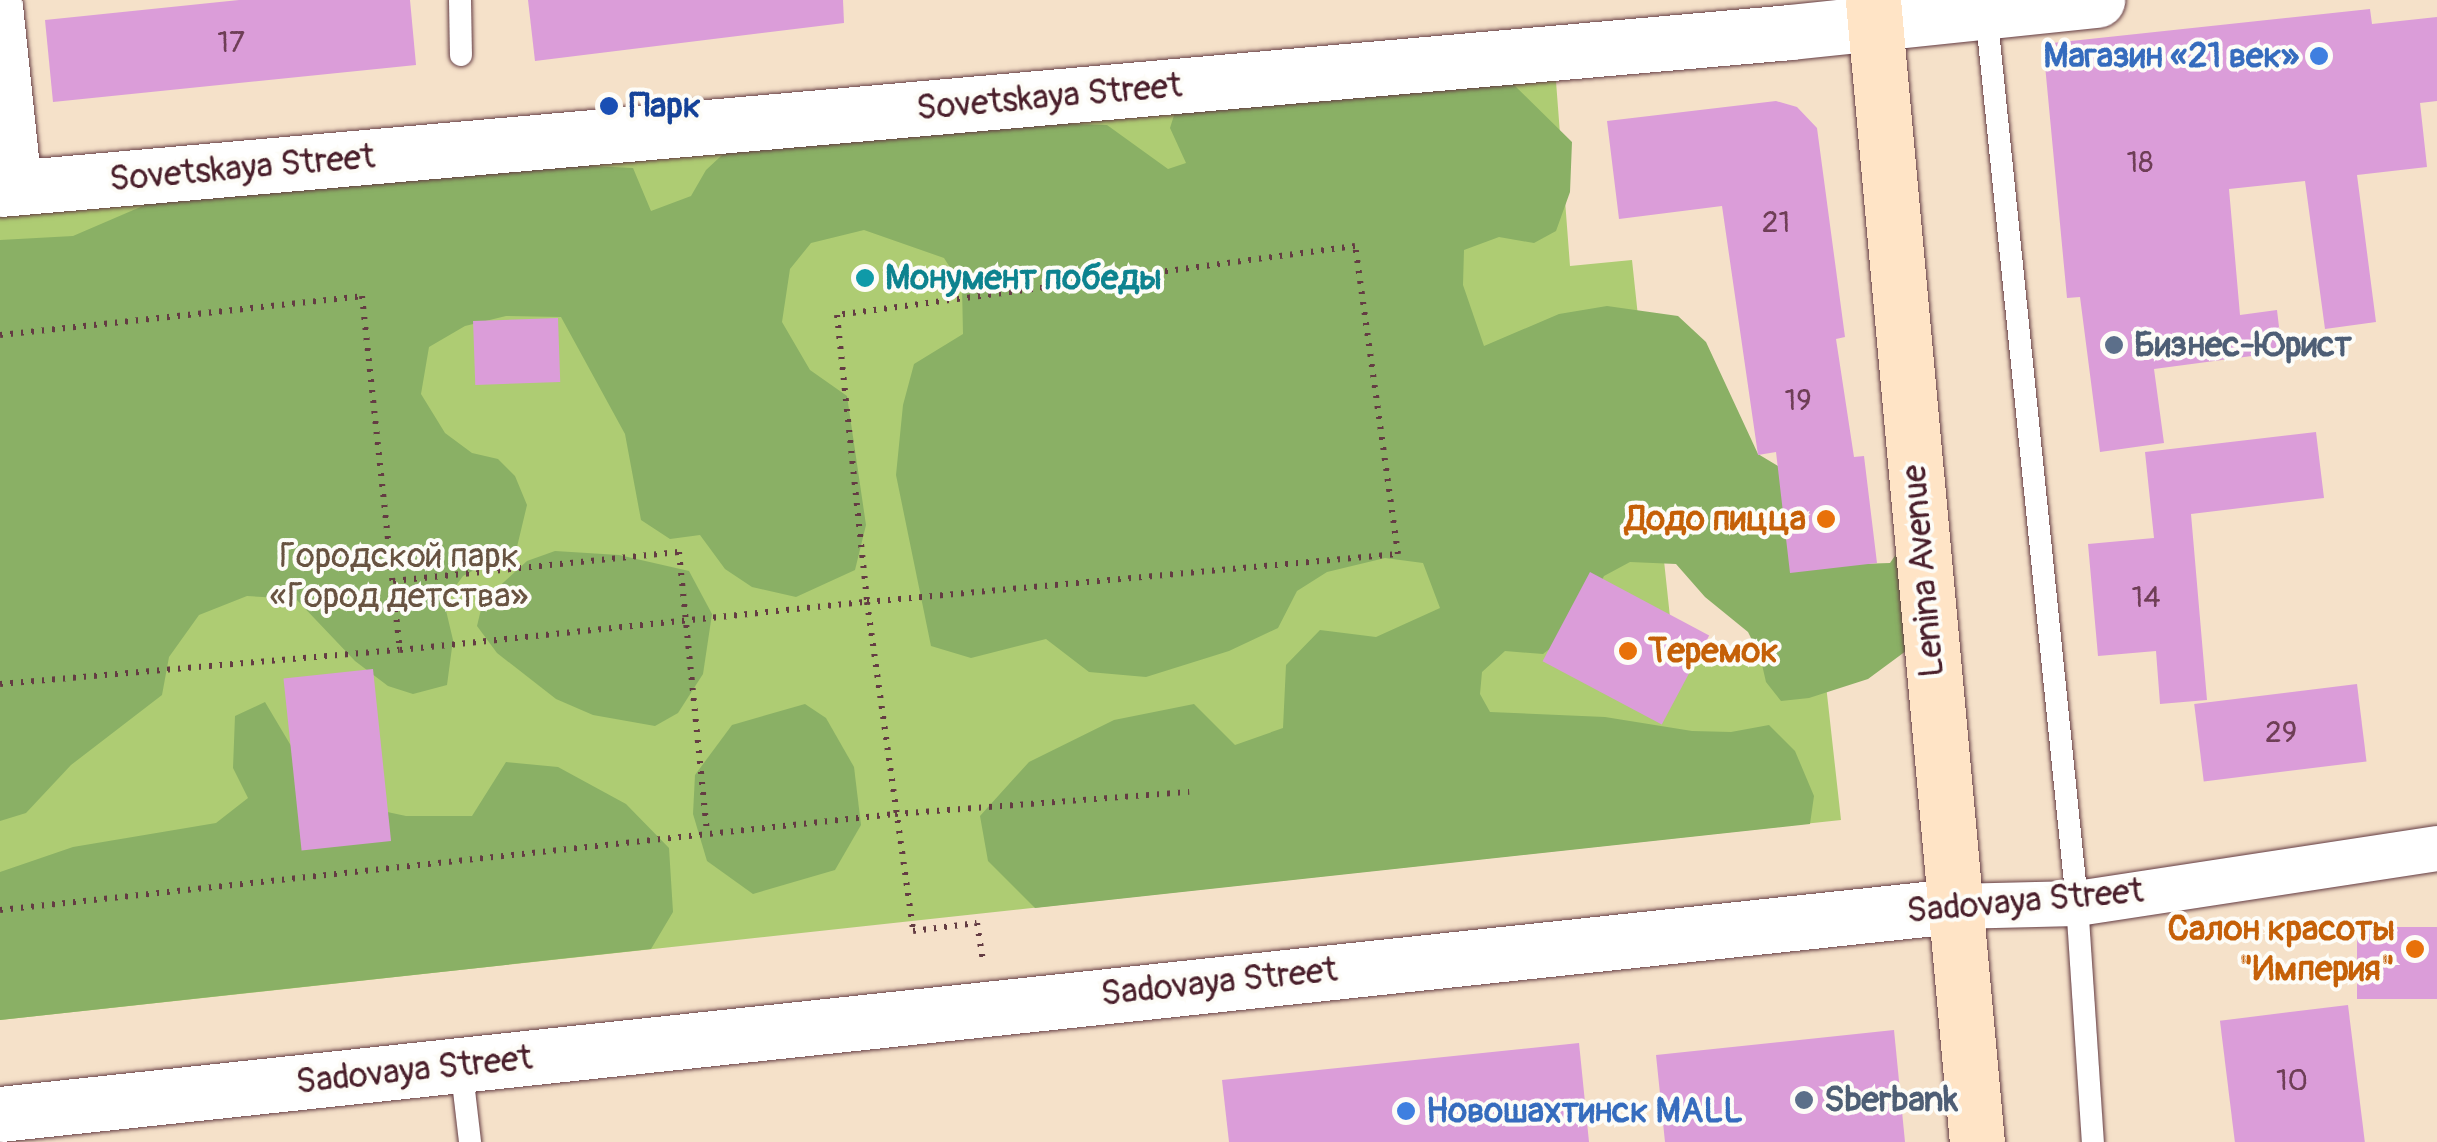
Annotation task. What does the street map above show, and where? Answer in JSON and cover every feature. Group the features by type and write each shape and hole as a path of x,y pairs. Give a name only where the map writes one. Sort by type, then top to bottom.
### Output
{"main road":[{"name":"Lenina Avenue","path":"1874,12 1976,1142"}],"street":[{"name":"Sovetskaya Street","path":"9,188 1874,12 2097,0"},
{"path":"0,6 9,188"},
{"name":"Sadovaya Street","path":"0,1114 1953,906 2077,903 2437,848"}],"lane":[{"path":"460,0 461,55"},
{"path":"1986,5 2077,903 2093,1142"},
{"path":"461,1065 470,1142"}],"path":[{"path":"0,684 400,650 867,602 1398,554 1355,246 837,315 867,602 914,931 977,923 990,1006"},
{"path":"0,335 362,296 400,650"},
{"path":"393,581 679,552 689,620 707,834"},
{"path":"0,910 895,814 1189,792"}],"green space":[{"name":"Городской парк «Город детства»","path":"1555,68 1570,266 1632,260 1675,664 1822,649 1841,820 0,1020 0,215"},
{"name":"Городской парк «Город детства»","path":"1512,83 1572,142 1570,192 1556,231 1534,243 1499,237 1464,250 1463,285 1484,346 1559,314 1607,306 1678,316 1706,342 1758,454 1778,466 1859,564 1890,563 1901,547 1929,634 1868,679 1809,698 1781,701 1766,682 1760,656 1748,632 1705,597 1676,564 1630,562 1604,576 1578,627 1543,654 1505,651 1482,672 1480,694 1490,712 1605,717 1692,731 1731,732 1769,725 1795,751 1814,796 1810,824 1035,908 988,861 980,816 1029,762 1114,720 1194,704 1235,745 1283,728 1286,665 1320,630 1376,637 1440,608 1423,563 1385,558 1327,572 1297,591 1278,628 1229,651 1146,677 1089,672 1046,639 971,658 931,646 896,475 903,405 914,364 963,334 962,286 944,258 864,230 811,243 790,269 782,322 810,370 847,396 866,525 855,570 796,597 752,587 725,569 700,535 670,539 641,520 625,434 561,317 506,316 465,326 429,347 421,394 445,433 472,453 498,459 515,476 527,505 517,547 463,576 444,602 453,640 447,685 413,694 388,686 355,661 296,599 247,596 199,615 169,657 162,695 71,765 26,813 0,821 0,240 73,236 166,196 524,163 633,168 651,211 691,196 706,170 735,143 1034,123 1107,125 1168,169 1186,163 1170,128 1176,109"},
{"path":"555,551 619,555 689,571 712,614 703,674 678,713 655,726 593,715 556,699 497,653 477,626 483,601 527,561"},
{"path":"265,702 322,798 406,816 472,816 506,762 558,767 626,804 669,848 673,912 651,949 0,1020 0,872 73,847 216,823 248,798 233,768 235,716"},
{"path":"805,704 826,718 854,767 861,825 835,870 753,894 707,861 693,814 695,775 732,725"}],"building":[{"path":"239,0 410,0 416,65 53,102 45,20"},
{"path":"528,0 843,0 844,23 535,61"},
{"path":"2370,9 2372,24 2437,17 2437,101 2420,103 2427,167 2357,175 2376,322 2325,329 2305,181 2229,189 2240,315 2277,310 2282,352 2154,369 2164,443 2100,452 2080,297 2067,298 2043,44"},
{"path":"1776,101 1797,107 1817,128 1845,337 1836,339 1854,457 1864,456 1877,563 1790,573 1776,452 1758,455 1722,206 1619,219 1607,121"},
{"path":"558,318 560,382 475,385 473,321"},
{"path":"2316,432 2324,498 2191,514 2207,700 2160,704 2156,651 2098,656 2088,544 2154,538 2145,452"},
{"path":"1590,572 1709,635 1662,725 1543,661"},
{"path":"373,669 391,841 302,850 283,678"},
{"path":"2357,684 2367,761 2204,781 2194,704"},
{"path":"2357,927 2437,927 2437,999 2357,999"},
{"path":"2348,1005 2365,1142 2235,1142 2220,1021"},
{"path":"1894,1030 1905,1142 1665,1142 1656,1055"},
{"name":"Новошахтинск MALL","path":"1579,1043 1589,1142 1229,1142 1222,1080"}],"place":[{"name":"Магазин «21 век»","path":"2319,56"},
{"name":"Парк","path":"609,106"},
{"name":"Монумент победы","path":"865,278"},
{"name":"Бизнес-Юрист","path":"2114,345"},
{"name":"Додо пицца","path":"1826,519"},
{"name":"Теремок","path":"1628,651"},
{"name":"Салон красоты \"Империя\"","path":"2415,949"},
{"name":"Sberbank","path":"1804,1100"},
{"name":"Новошахтинск MALL","path":"1406,1111"}]}
